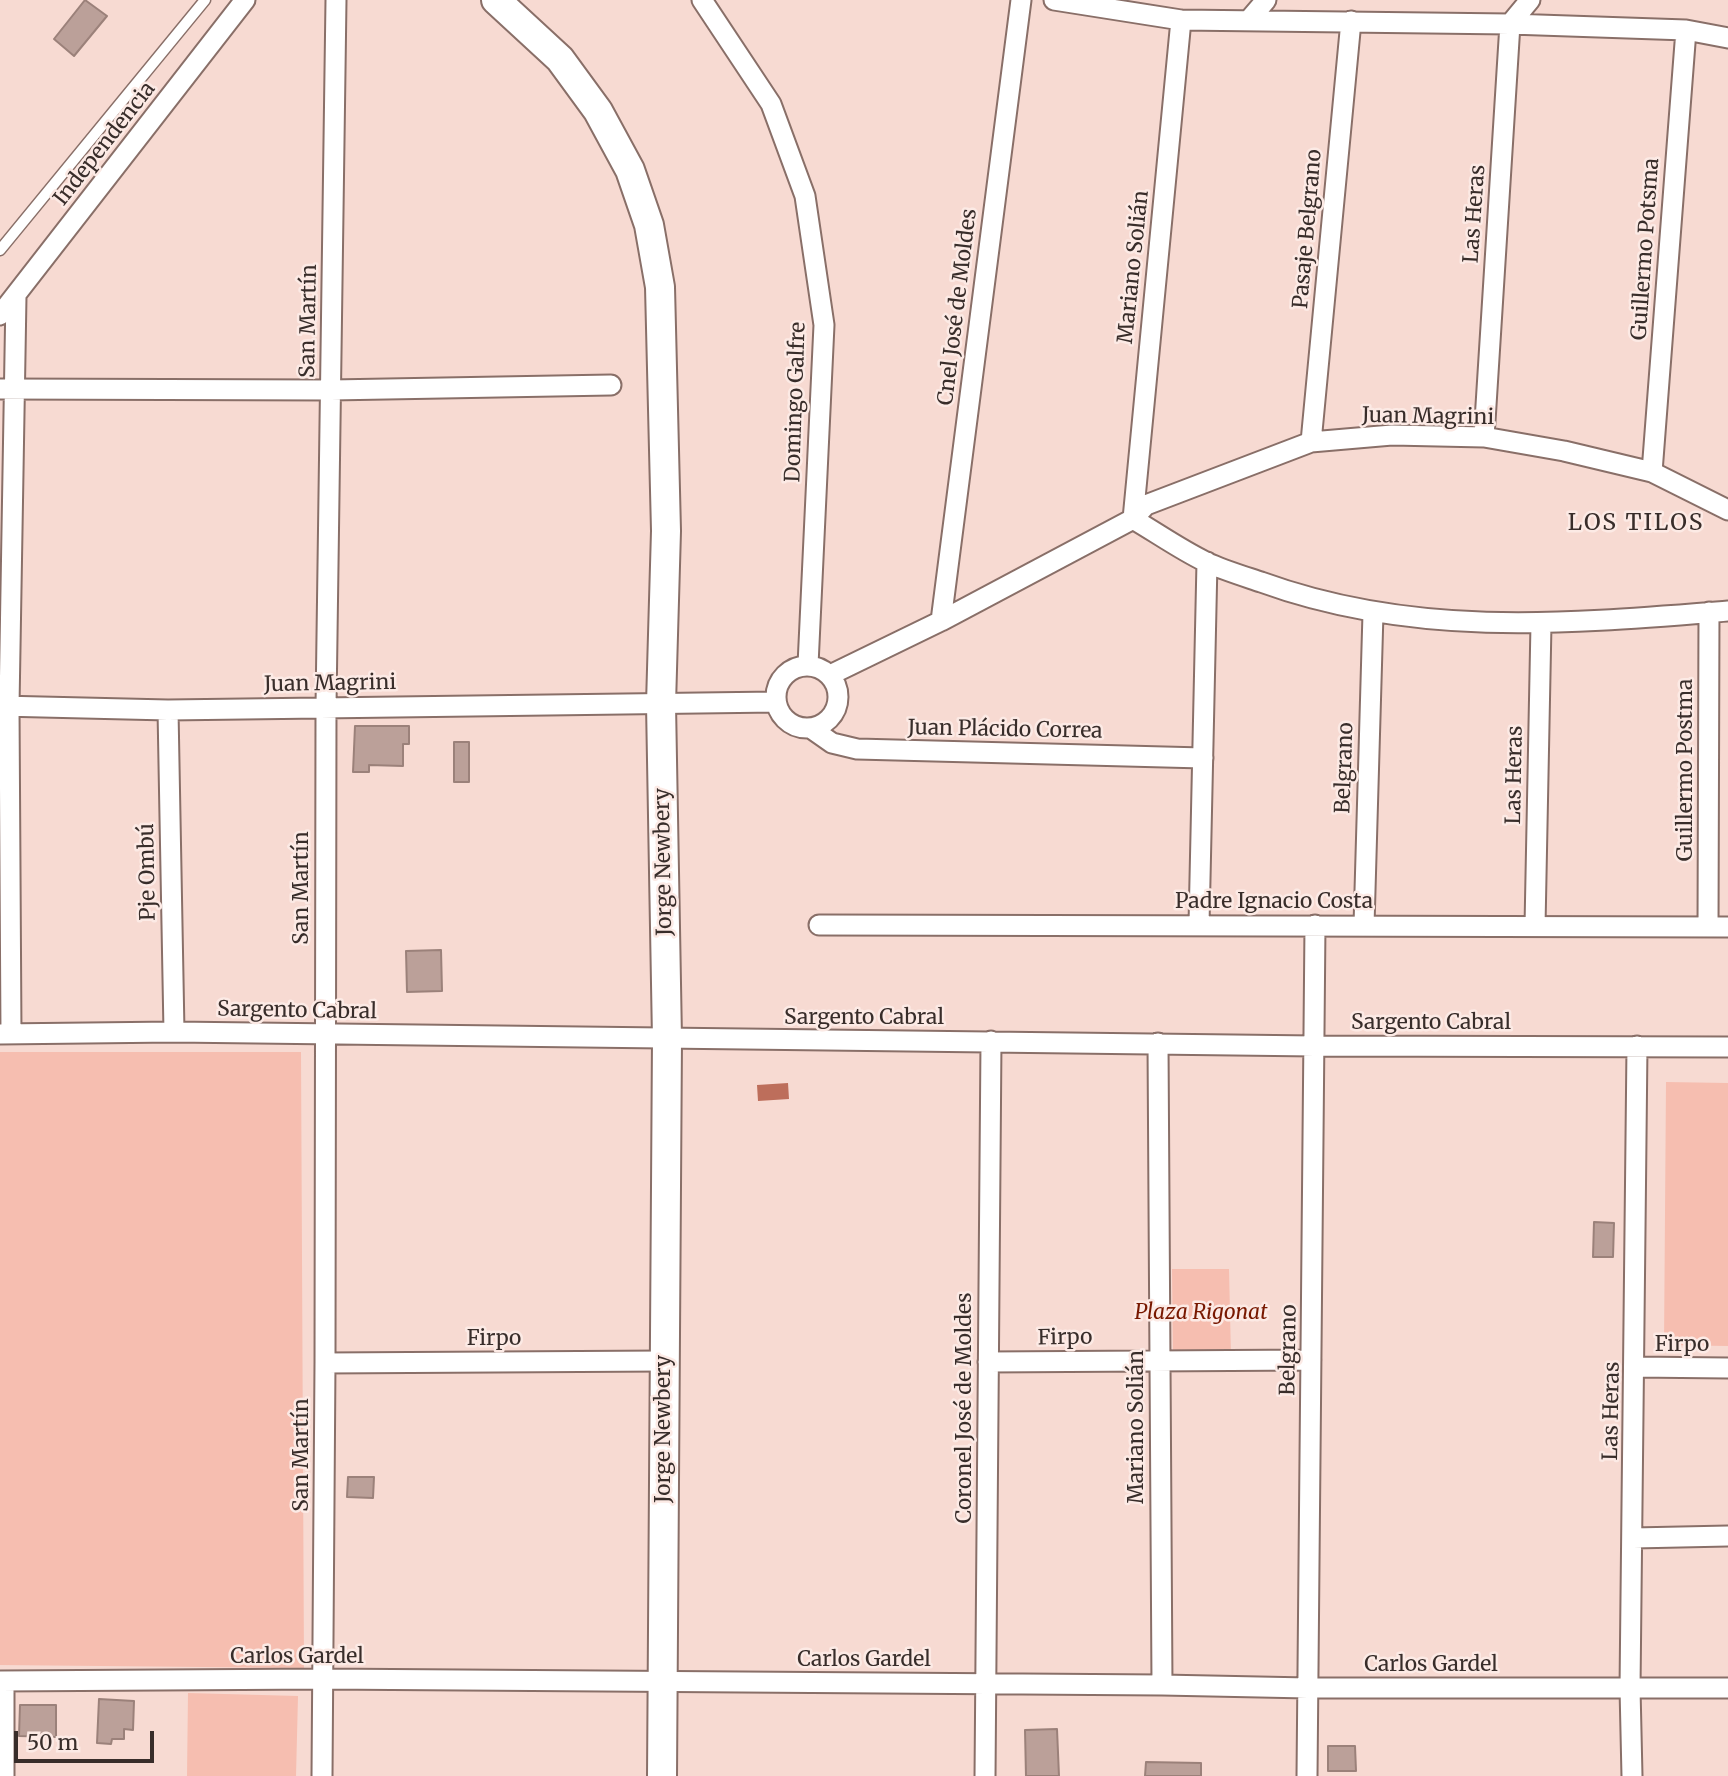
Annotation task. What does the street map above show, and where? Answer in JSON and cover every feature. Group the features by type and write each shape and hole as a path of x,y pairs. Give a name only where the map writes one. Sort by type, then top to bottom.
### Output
{"main road":[{"name":"Jorge Newbery","path":"496,0 560,59 598,111 630,170 649,225 660,287 666,531 661,704 667,1039 662,1776"}],"street":[{"name":"Independencia","path":"0,315 246,0"},
{"name":"San Martín","path":"322,1776 326,706 336,0"},
{"name":"Domingo Galfre","path":"702,0 771,104 804,196 818,272 824,325 808,665"},
{"name":"Cnel José de Moldes","path":"941,621 1021,0"},
{"path":"1056,0 1181,20 1510,24 1686,30 1728,38"},
{"path":"1249,20 1266,0"},
{"path":"1510,24 1530,0"},
{"name":"Mariano Solián","path":"1132,519 1181,20"},
{"name":"Pasaje Belgrano","path":"1311,442 1351,21"},
{"name":"Las Heras","path":"1484,437 1510,24"},
{"name":"Guillermo Potsma","path":"1652,472 1686,30"},
{"path":"6,1034 7,389 16,296"},
{"path":"7,389 331,390 611,385"},
{"name":"Juan Magrini","path":"830,675 941,621 1132,519 1146,505 1311,442 1392,435 1484,437 1564,451 1652,472 1728,510"},
{"path":"1132,519 1206,562 1304,598 1373,613 1460,623 1541,624 1718,612"},
{"path":"1199,924 1206,562"},
{"name":"Guillermo Postma","path":"1708,927 1718,612"},
{"name":"Belgrano","path":"1364,925 1373,613"},
{"name":"Las Heras","path":"1535,926 1541,624"},
{"path":"808,665 816,666 830,675 839,694 838,704 827,722 812,729 805,729 787,720 776,702 776,691 787,672 808,665"},
{"name":"Juan Magrini","path":"5,706 168,710 776,702"},
{"name":"Pje Ombú","path":"168,710 174,1032"},
{"name":"Juan Plácido Correa","path":"812,729 832,743 857,749 1203,758"},
{"name":"Padre Ignacio Costa","path":"819,925 1199,924 1728,928"},
{"name":"Belgrano","path":"1307,1776 1315,925"},
{"name":"Sargento Cabral","path":"6,1034 174,1032 1315,1046 1728,1047"},
{"name":"Coronel José de Moldes","path":"985,1776 991,1041"},
{"name":"Mariano Solián","path":"1158,1042 1162,1685"},
{"name":"Las Heras","path":"1632,1776 1630,1688 1637,1046"},
{"name":"Firpo","path":"988,1362 1311,1360"},
{"name":"Firpo","path":"325,1363 664,1361"},
{"name":"Firpo","path":"1635,1367 1728,1368"},
{"path":"1633,1538 1728,1536"},
{"name":"Carlos Gardel","path":"2,1693 322,1679 1308,1688 1728,1688"},
{"path":"2,1693 4,1776"}],"lane":[{"path":"0,250 205,0"}],"green space":[{"path":"0,1052 301,1052 304,1668 0,1665"},
{"path":"1666,1082 1728,1083 1728,1346 1664,1345"},
{"name":"Plaza Rigonat","path":"1172,1269 1229,1269 1231,1356 1173,1357"},
{"path":"188,1693 298,1696 296,1776 187,1776"}],"shaded area":[{"path":"788,1083 789,1099 758,1101 757,1085"}],"building":[{"path":"85,0 107,16 74,56 54,39"},
{"path":"355,726 409,726 409,744 403,744 403,766 369,765 369,772 353,772"},
{"path":"454,742 469,742 469,782 454,782"},
{"path":"441,950 442,991 407,992 406,951"},
{"path":"1594,1222 1614,1223 1613,1257 1593,1257"},
{"path":"348,1477 374,1477 373,1498 347,1497"},
{"path":"99,1699 134,1701 133,1730 124,1729 124,1739 112,1739 111,1744 97,1743"},
{"path":"20,1705 56,1705 56,1737 19,1736"},
{"path":"1057,1729 1059,1776 1026,1776 1025,1730"},
{"path":"1328,1746 1355,1746 1356,1771 1328,1771"},
{"path":"1146,1762 1201,1763 1201,1776 1145,1776"}],"district":[{"name":"LOS TILOS","path":"1636,523"}]}
